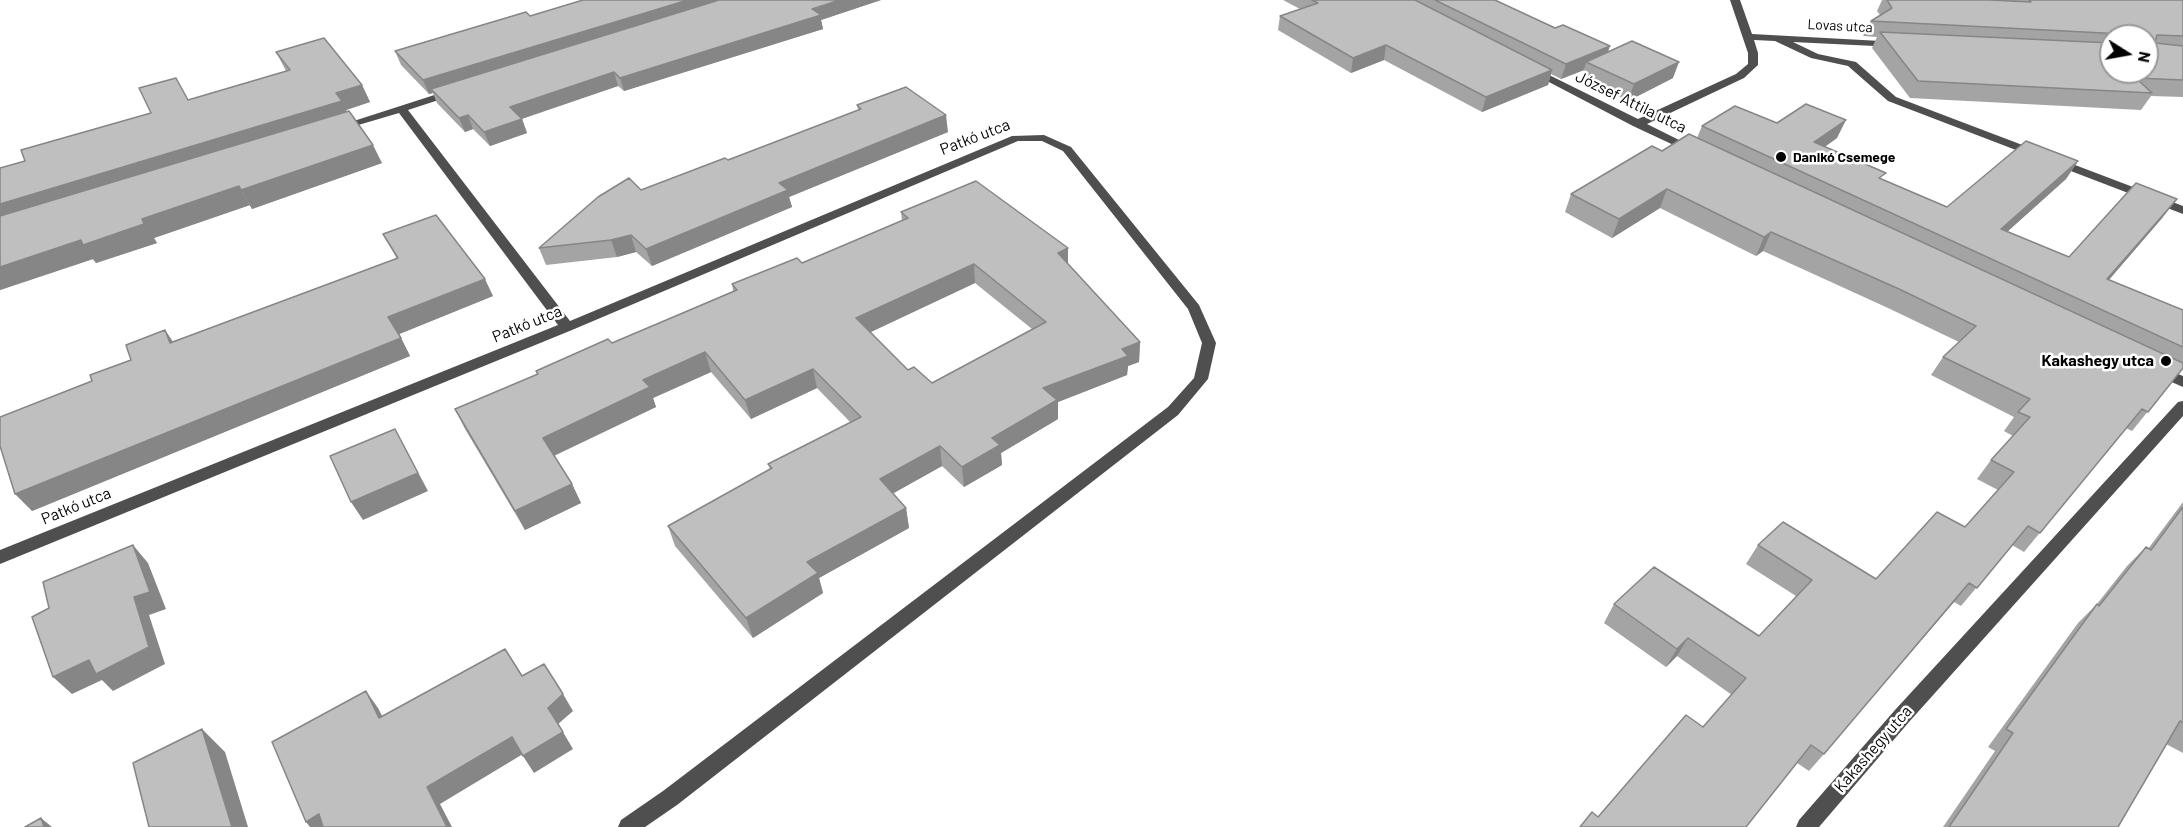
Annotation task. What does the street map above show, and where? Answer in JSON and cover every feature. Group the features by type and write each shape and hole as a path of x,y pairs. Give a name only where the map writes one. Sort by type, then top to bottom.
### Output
{"street":[{"path":"1637,124 1740,76 1753,65 1753,53 1735,0"},
{"name":"Lovas utca","path":"1748,37 1904,44"},
{"path":"1776,38 1815,56 1852,64 1892,99 2183,210"},
{"name":"József Attila utca","path":"1520,65 1712,159"},
{"path":"321,133 469,87"},
{"path":"401,108 567,327"},
{"name":"Patkó utca","path":"0,557 567,327 1016,138 1044,138 1067,149 1194,308 1209,343 1201,379 1173,411 670,798 628,827"},
{"path":"2140,362 2183,382"},
{"name":"Kakashegy utca","path":"1806,827 1902,716 2183,406"}],"building":[{"path":"583,0 688,0 423,80 395,51 526,12 530,16"},
{"path":"719,0 840,0 812,9 821,15 620,78 614,72 510,107 522,119 484,132 468,115 459,118 431,89"},
{"path":"1312,0 1415,0 1552,70 1486,97 1386,45 1353,58 1280,16 1318,3"},
{"path":"1435,0 1495,0 1555,28 1563,25 1610,46 1566,64"},
{"path":"1887,0 2031,2 2029,0 2183,0 2183,36 2159,35 2159,24 2099,24 2099,33 1871,21 1892,8"},
{"path":"1880,32 2099,42 2099,84 2142,84 2152,93 1918,81"},
{"path":"324,38 362,85 336,93 342,101 0,204 0,168 25,161 21,150 151,113 139,88 176,78 188,100 290,70 276,52"},
{"path":"1632,41 1679,62 1634,84 1586,62"},
{"path":"2159,43 2183,46 2183,80 2159,79"},
{"path":"906,87 946,115 779,183 788,190 646,249 631,235 611,240 539,248 598,197 629,178 641,190 725,158 728,160 861,109 857,105"},
{"path":"1806,104 1846,120 1814,142 1886,173 1879,178 1947,207 2026,141 2078,161 2001,229 2069,257 2136,183 2177,199 2107,279 2183,310 2183,347 1702,126 1735,106 1777,123"},
{"path":"349,111 373,145 241,190 239,186 142,219 144,224 83,245 81,240 0,267 0,216"},
{"path":"1689,134 2183,363 2183,368 2148,412 2142,409 2040,533 2028,526 1977,588 1969,583 1824,754 1811,745 1746,827 1580,827 1592,812 1598,817 1686,715 1703,727 1746,678 1688,638 1677,649 1614,604 1654,567 1759,636 1812,580 1758,545 1783,522 1876,579 1937,512 1965,527 2014,472 1991,460 2030,417 2018,412 2030,399 1943,357 1976,326 1771,232 1764,237 1667,189 1619,219 1571,194 1652,146 1662,151"},
{"path":"976,181 1068,248 1058,253 1140,342 1122,349 1128,356 1043,388 1057,400 992,438 1000,445 962,467 940,446 880,479 906,508 807,562 818,573 746,618 668,526 772,468 768,464 861,417 813,369 745,400 705,352 643,380 650,387 543,438 572,484 515,511 455,409 538,374 536,371 608,339 612,343 737,290 732,284 797,258 802,263 908,218 901,212","holes":["974,264 1046,322 932,383 914,367 908,370 856,318"]},
{"path":"436,215 485,279 388,317 401,338 15,494 0,446 0,417 92,381 90,375 131,360 126,345 165,330 170,343 398,258 383,234"},
{"path":"395,429 418,473 351,502 330,456"},
{"path":"2183,507 2183,722 2180,721 2118,827 1949,827 2013,733 2006,729 2097,604 2099,606 2146,547 2151,550"},
{"path":"133,545 150,592 134,597 149,647 96,674 89,660 53,677 32,617 49,608 43,582"},
{"path":"505,649 522,676 544,664 563,694 548,708 563,732 523,756 512,737 427,787 447,827 323,827 319,814 306,822 272,742 366,691 379,718"},
{"path":"202,729 232,827 149,827 133,763"},
{"path":"41,818 44,827 25,827"}],"place":[{"name":"Danikó Csemege","path":"1781,157"},
{"name":"Kakashegy utca","path":"2166,361"}]}
